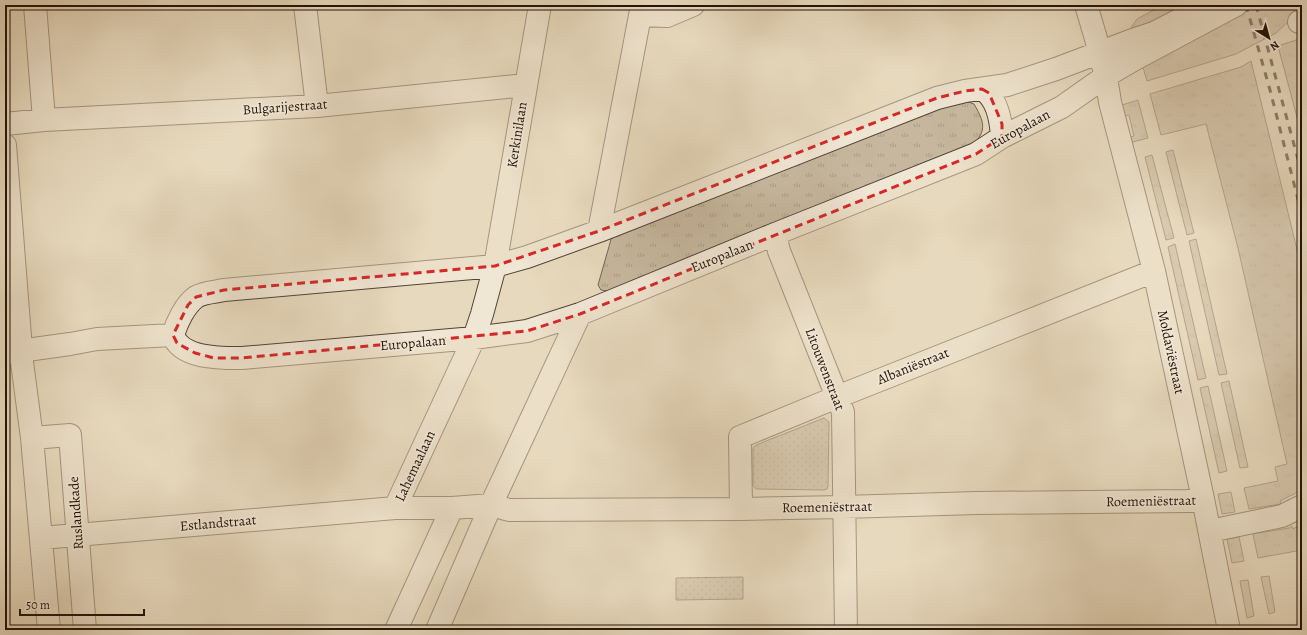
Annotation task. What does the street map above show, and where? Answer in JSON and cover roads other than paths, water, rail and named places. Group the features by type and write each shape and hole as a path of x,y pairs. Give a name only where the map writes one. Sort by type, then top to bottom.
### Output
{"street":[{"path":"35,5 44,120"},
{"path":"305,5 317,106"},
{"name":"Kerkinilaan","path":"474,338 496,266 540,5"},
{"path":"599,231 641,10 667,16 693,5"},
{"name":"Moldaviëstraat","path":"1086,5 1101,52 1110,102 1154,271 1210,531 1229,630"},
{"path":"13,343 70,334 98,339 173,335 181,316 188,305 196,297 224,290 496,266 527,257 599,231 937,98 964,91 1007,84 1056,69 1154,34 1208,5"},
{"name":"Europalaan","path":"173,335 177,343 195,353 214,358 242,358 474,338 527,331 580,314 976,154 1002,136 1062,107 1106,76 1135,59 1236,5"},
{"name":"Bulgarijestraat","path":"5,124 44,120 317,106 526,85"},
{"path":"982,89 989,93 998,113 1002,124 1002,136"},
{"path":"5,144 13,343 32,438 49,630"},
{"name":"Litouwenstraat","path":"775,234 779,252 843,412 843,507 846,630"},
{"name":"Albaniëstraat","path":"740,509 740,436 1154,271"},
{"path":"437,630 491,505 580,314"},
{"name":"Lahemaalaan","path":"452,508 395,508 474,338"},
{"name":"Ruslandkade","path":"32,438 70,435 85,630"},
{"name":"Roemeniëstraat","path":"452,508 491,505 509,510 740,509 977,503 1188,501 1203,499"},
{"path":"1210,531 1282,516 1302,506"},
{"name":"Estlandstraat","path":"41,538 395,508"},
{"path":"396,630 452,508"}],"railway":[{"path":"1246,5 1270,90 1302,215"},
{"path":"1256,5 1302,174"}]}
